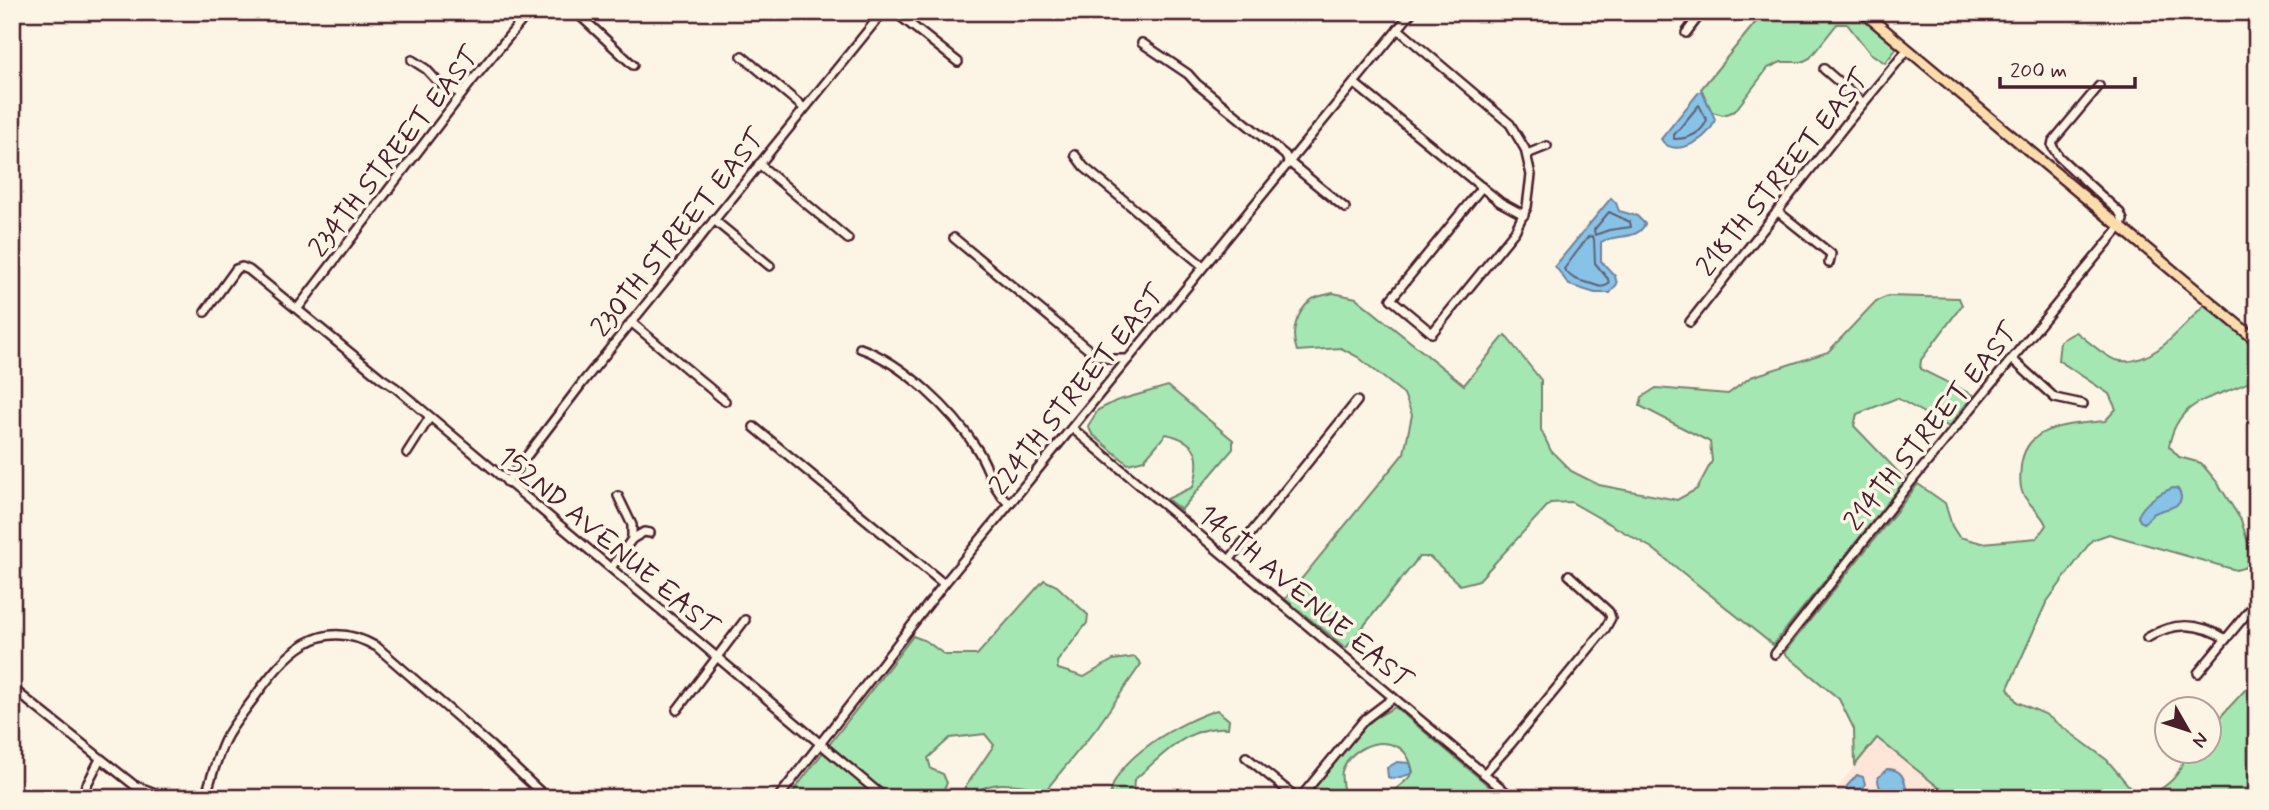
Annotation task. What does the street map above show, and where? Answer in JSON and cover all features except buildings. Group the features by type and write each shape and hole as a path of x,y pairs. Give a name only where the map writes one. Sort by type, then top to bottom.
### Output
{"main road":[{"path":"1863,12 2257,341"}],"street":[{"name":"234TH STREET EAST","path":"298,308 462,94 529,12"},
{"path":"576,12 634,65"},
{"name":"230TH STREET EAST","path":"507,482 631,322 883,12"},
{"path":"895,12 958,62"},
{"name":"224TH STREET EAST","path":"778,798 944,584 1412,12"},
{"path":"1686,33 1702,12"},
{"path":"1398,29 1503,117 1516,132 1530,166 1531,186 1524,215 1516,231 1432,333 1391,299 1482,187"},
{"path":"1142,43 1188,74 1345,208"},
{"name":"218TH STREET EAST","path":"1690,322 1908,49"},
{"path":"742,56 804,108"},
{"path":"412,60 426,69 438,82 462,94"},
{"path":"1824,69 1863,103"},
{"path":"1354,83 1508,208 1524,215"},
{"path":"2099,86 2053,141 2052,146 2059,157 2120,214 2123,220 2121,226"},
{"path":"1527,154 1547,146"},
{"path":"1075,155 1084,167 1203,266"},
{"path":"759,164 848,239"},
{"path":"1777,211 1831,254 1829,263"},
{"path":"714,220 770,266"},
{"name":"214TH STREET EAST","path":"1775,654 2121,226"},
{"path":"954,238 1095,355 1110,359 1128,359"},
{"path":"205,312 232,274 242,267 298,308"},
{"name":"152ND AVENUE EAST","path":"298,308 885,798"},
{"path":"631,322 725,401"},
{"path":"860,348 887,360 953,416 981,457 994,487 1009,504"},
{"path":"2012,359 2055,398 2083,404"},
{"path":"1230,559 1357,401"},
{"path":"407,453 430,417"},
{"path":"754,427 944,584"},
{"name":"146TH AVENUE EAST","path":"1072,428 1513,798"},
{"path":"618,496 633,528 632,539"},
{"path":"611,568 632,539 647,532 640,526 633,528"},
{"path":"1484,774 1611,618 1609,612 1569,575"},
{"path":"2198,673 2257,601"},
{"path":"677,710 745,620"},
{"path":"2147,638 2169,627 2189,625 2205,628 2226,639"},
{"path":"205,798 222,747 233,726 285,658 314,639 342,636 363,639 377,646 547,798"},
{"path":"12,688 136,786 169,798"},
{"path":"1246,757 1298,798 1364,720 1393,698"},
{"path":"80,798 100,759"}],"shaded area":[{"path":"1877,738 1943,790 1936,798 1829,798"}],"green space":[{"path":"1764,12 1855,12 1897,48 1885,63 1870,53 1847,24 1837,24 1810,58 1802,62 1781,62 1768,68 1735,111 1723,115 1712,112 1701,89"},
{"path":"1333,293 1356,298 1464,385 1505,335 1541,380 1541,430 1551,451 1571,471 1599,485 1677,500 1697,489 1712,461 1710,442 1640,406 1642,397 1656,388 1728,394 1751,377 1828,352 1876,301 1888,296 1959,298 1962,305 1921,360 1920,369 1973,395 1949,427 1897,398 1857,414 1854,426 1906,480 1773,645 1652,548 1571,502 1550,503 1479,580 1460,585 1430,557 1419,557 1346,648 1285,599 1404,453 1412,415 1404,394 1358,357 1341,348 1297,351 1294,330 1302,311 1313,299"},
{"path":"2204,305 2257,348 2257,378 2191,407 2174,429 2169,446 2179,457 2201,463 2217,482 2241,520 2250,549 2247,567 2236,570 2109,534 2092,540 2046,603 2008,688 2017,702 2045,714 2107,760 2133,791 2148,796 2168,784 2181,764 2224,764 2224,713 2257,677 2257,798 1936,798 1942,790 1877,738 1855,765 1854,729 1839,699 1784,653 1918,484 1945,503 1952,526 1959,537 1982,543 2037,538 2046,525 2026,498 2020,484 2021,466 2031,441 2052,429 2105,421 2116,409 2109,394 2058,360 2060,341 2076,332 2101,352 2116,360 2129,361 2153,352 2176,334"},
{"path":"1168,386 1233,440 1233,449 1181,510 1167,499 1193,487 1197,459 1191,446 1166,434 1144,460 1128,464 1092,434 1088,426 1098,410 1116,401"},
{"path":"1044,580 1057,586 1088,615 1087,623 1057,662 1058,669 1084,677 1113,660 1135,657 1141,664 1096,729 1046,790 996,784 978,791 970,798 958,798 994,745 985,734 950,738 928,758 931,769 943,774 947,783 939,798 891,798 829,745 913,636 926,641 945,655 977,655"},
{"path":"1395,707 1503,798 1387,798 1413,772 1403,750 1380,743 1357,751 1346,764 1342,771 1344,798 1310,798 1312,791 1362,729"},
{"path":"1217,710 1229,720 1228,728 1200,731 1165,752 1134,780 1133,794 1139,798 1110,798 1114,783 1136,755 1187,722"},
{"path":"824,751 873,794 870,798 788,798"}],"water":[{"path":"1702,91 1715,119 1707,134 1682,147 1667,145 1661,139"},
{"path":"1611,198 1619,211 1637,216 1645,224 1637,233 1601,242 1601,261 1615,276 1617,284 1610,293 1595,293 1569,285 1555,266"},
{"path":"2173,488 2178,489 2181,496 2178,504 2153,514 2144,523 2140,521 2138,516 2148,503"},
{"path":"1397,762 1410,763 1411,774 1393,779 1388,777 1387,768"},
{"path":"1887,769 1895,770 1903,777 1906,788 1903,794 1886,792 1880,788 1878,778"},
{"path":"1857,775 1863,777 1865,784 1861,798 1845,798 1847,786"}]}
